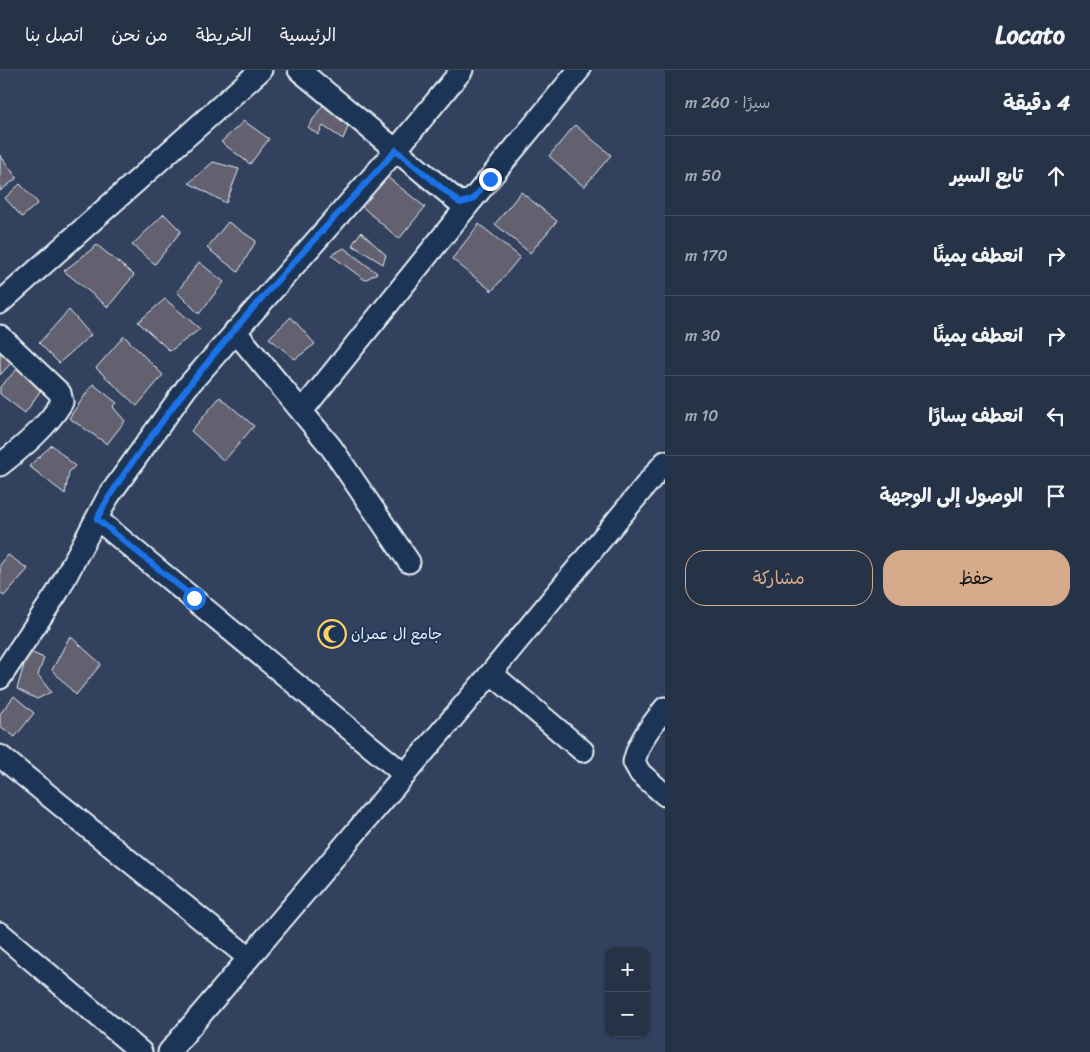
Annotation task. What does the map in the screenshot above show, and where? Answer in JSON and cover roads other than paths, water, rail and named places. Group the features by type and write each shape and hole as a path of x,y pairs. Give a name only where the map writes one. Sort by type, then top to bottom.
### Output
{"street":[{"path":"0,303 260,70"},
{"path":"298,70 460,203 472,200"},
{"path":"0,678 57,593 108,497 187,387 396,150 462,70"},
{"path":"302,411 578,70"},
{"path":"235,331 331,447 409,562"},
{"path":"0,336 60,392 62,402 56,413 26,444 0,465"},
{"path":"169,1052 405,775 665,462"},
{"path":"97,519 405,775"},
{"path":"491,672 583,751"},
{"path":"665,708 645,732 637,749 634,762 640,773 665,795"},
{"path":"0,756 249,958"},
{"path":"0,933 141,1052"}],"place":[{"name":"جامع ال عمران","path":"332,634"}]}
